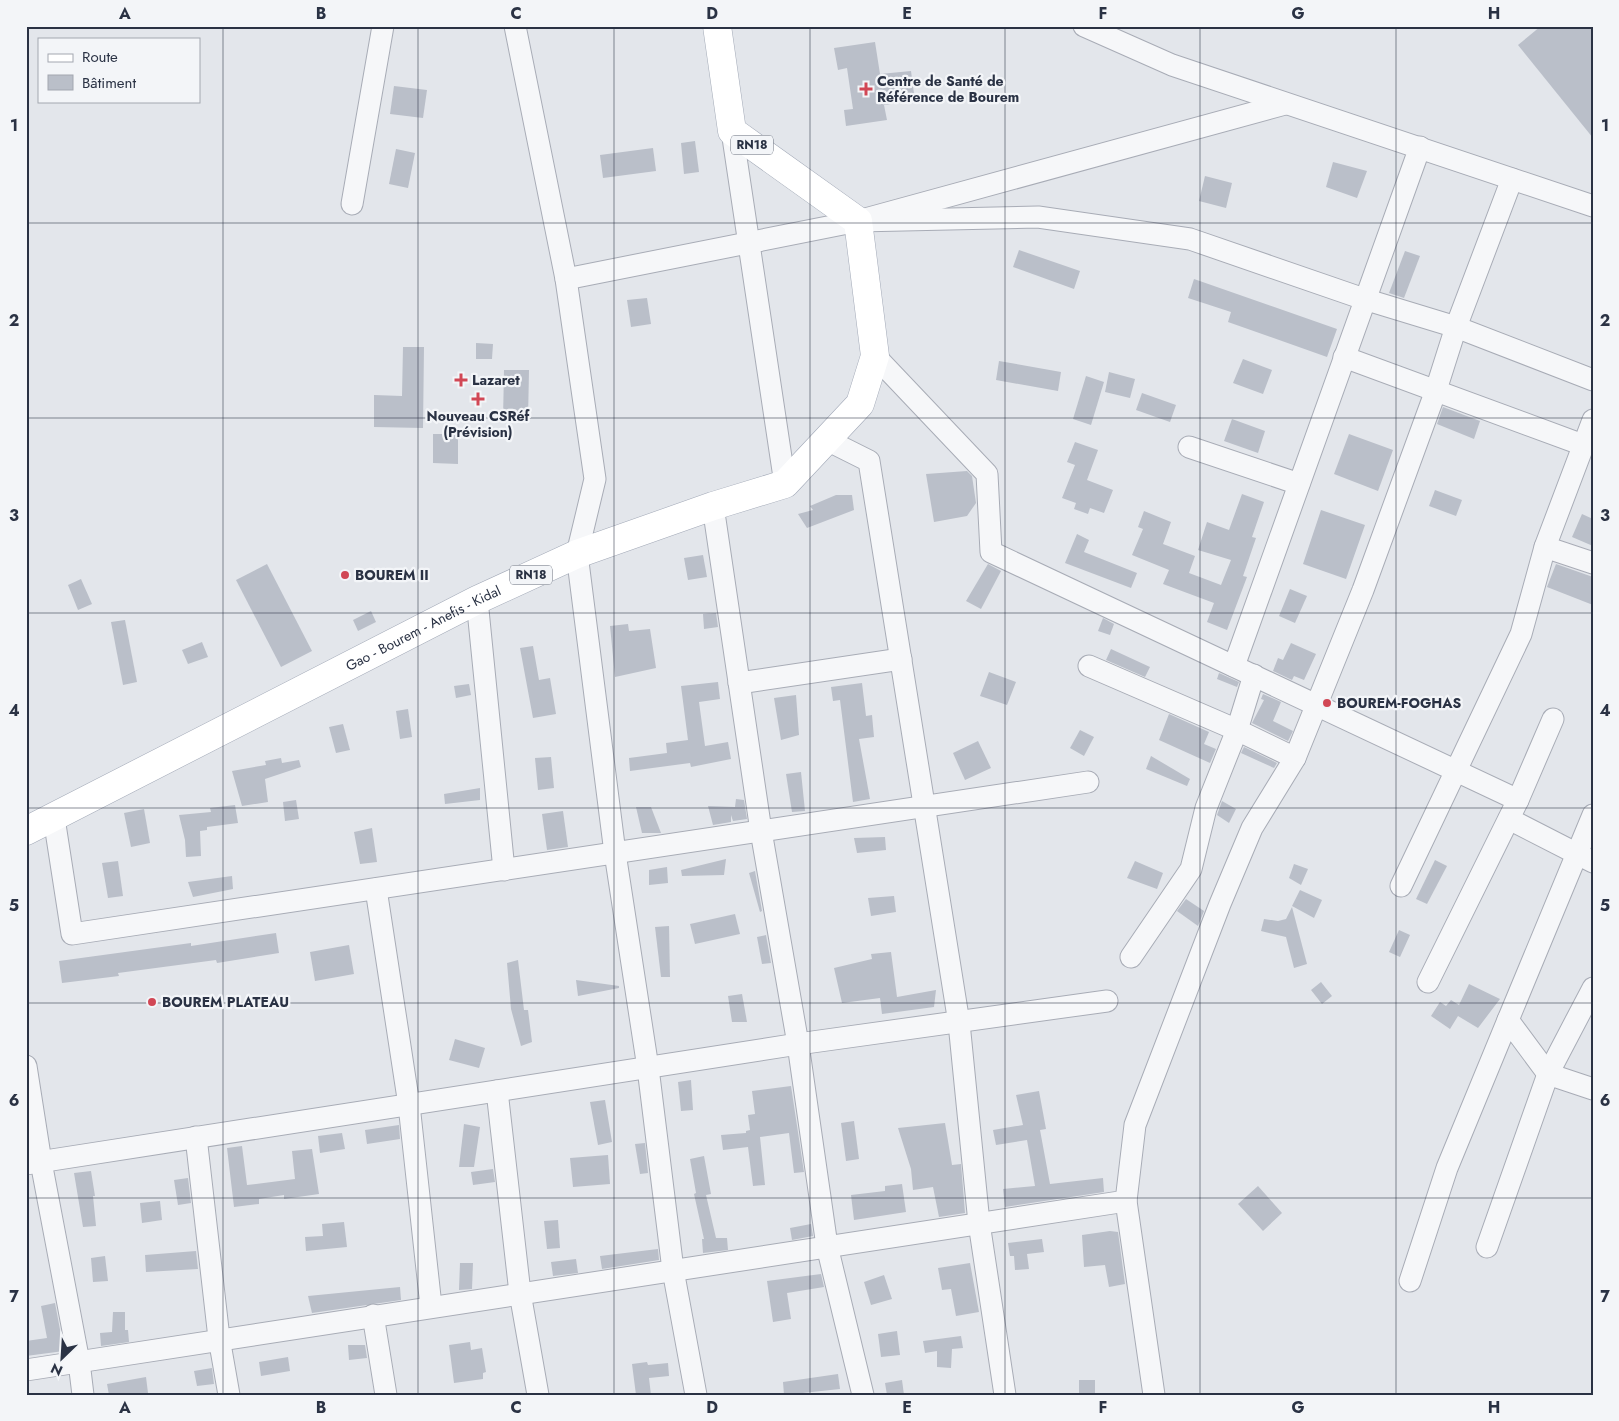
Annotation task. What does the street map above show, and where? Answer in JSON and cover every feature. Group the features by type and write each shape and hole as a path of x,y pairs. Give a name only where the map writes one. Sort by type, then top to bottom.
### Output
{"main road":[{"name":"RN18","path":"716,26 732,131 858,221"},
{"path":"785,484 860,404 876,356 858,221"},
{"name":"Gao - Bourem - Anefis - Kidal","path":"26,831 477,600 577,554 713,506 785,484"}],"street":[{"path":"352,204 383,26"},
{"path":"515,26 566,279 595,480 577,554 615,853 648,1068 672,1270 696,1395"},
{"path":"1084,26 1172,65 1284,104 1420,146 1593,206"},
{"path":"566,279 858,221 1284,104"},
{"path":"732,131 785,484"},
{"path":"1234,666 1420,146"},
{"path":"1154,1395 1126,1201 1134,1125 1220,904 1252,828 1295,758 1364,590 1435,393 1456,327 1512,179"},
{"path":"858,221 1038,217 1190,239 1364,299 1456,327 1593,380"},
{"path":"876,356 986,474 991,552 1518,800"},
{"path":"1344,358 1435,393 1583,445"},
{"path":"1401,886 1454,770 1521,634 1545,547 1593,420"},
{"path":"826,440 869,461 959,1022 979,1223 1005,1395"},
{"path":"1188,447 1298,484"},
{"path":"713,506 762,831 798,1044 827,1246 863,1395"},
{"path":"1545,547 1593,563"},
{"path":"477,600 504,870"},
{"path":"739,683 901,658"},
{"path":"1089,666 1237,730 1295,758"},
{"path":"1131,958 1191,869 1206,808 1237,730 1254,675"},
{"path":"1428,982 1518,800 1553,719"},
{"path":"54,818 72,934 1088,782"},
{"path":"1410,1281 1448,1168 1508,1020 1585,858 1593,816"},
{"path":"1508,819 1585,858"},
{"path":"376,889 409,1105 431,1306"},
{"path":"1487,1246 1548,1074 1593,988"},
{"path":"34,1163 798,1044 1107,1002"},
{"path":"1508,1020 1548,1074 1593,1089"},
{"path":"26,1066 34,1163 79,1362 83,1395"},
{"path":"497,1091 520,1293 538,1395"},
{"path":"196,1138 219,1338 229,1395"},
{"path":"26,1370 219,1338 1126,1201"},
{"path":"373,1315 386,1395"}],"building":[{"path":"1541,26 1593,26 1593,138 1518,45"},
{"path":"875,42 880,74 911,71 915,101 884,105 887,120 846,126 844,110 853,109 847,68 838,70 834,48"},
{"path":"394,86 427,90 423,118 390,114"},
{"path":"695,141 699,172 684,174 681,143"},
{"path":"653,148 656,171 603,178 600,155"},
{"path":"396,149 415,153 408,188 389,184"},
{"path":"1333,162 1367,171 1357,198 1326,187"},
{"path":"1205,176 1232,183 1226,208 1199,201"},
{"path":"1019,250 1080,271 1074,289 1013,267"},
{"path":"1405,251 1420,256 1404,298 1389,293"},
{"path":"1194,279 1337,329 1327,357 1228,322 1231,312 1188,298"},
{"path":"647,298 651,324 631,327 627,300"},
{"path":"476,343 493,344 492,359 476,359"},
{"path":"403,347 424,347 423,428 374,427 374,395 402,396"},
{"path":"1243,359 1272,370 1263,394 1233,383"},
{"path":"999,361 1061,372 1058,391 996,380"},
{"path":"504,370 529,370 528,420 503,420"},
{"path":"1109,372 1135,379 1130,398 1105,392"},
{"path":"1086,376 1104,382 1091,425 1073,419"},
{"path":"1142,393 1176,405 1170,422 1136,410"},
{"path":"1443,407 1480,421 1474,439 1437,424"},
{"path":"1232,419 1265,431 1258,453 1224,441"},
{"path":"433,434 458,434 458,464 433,463"},
{"path":"1349,434 1393,450 1378,491 1334,474"},
{"path":"1075,442 1098,450 1087,480 1113,490 1104,513 1090,508 1088,514 1074,509 1076,503 1062,498 1075,465 1067,462"},
{"path":"967,471 972,476 976,503 967,516 934,522 926,474"},
{"path":"1435,490 1462,500 1456,516 1429,506"},
{"path":"1242,494 1264,502 1252,537 1256,538 1243,576 1247,577 1227,630 1207,622 1214,603 1163,584 1169,570 1132,555 1143,529 1138,527 1144,511 1171,522 1163,544 1195,556 1189,573 1221,585 1231,560 1198,550 1207,522 1229,530"},
{"path":"836,495 852,495 854,510 807,528 798,514 813,510 810,506"},
{"path":"1321,510 1365,525 1346,579 1303,564"},
{"path":"1582,514 1593,519 1593,546 1572,537"},
{"path":"1077,534 1089,540 1084,552 1137,573 1131,588 1065,563"},
{"path":"703,555 707,577 688,580 684,558"},
{"path":"267,564 312,651 281,667 236,580"},
{"path":"988,564 1001,571 981,609 966,601"},
{"path":"1556,564 1593,577 1593,605 1547,587"},
{"path":"81,579 92,604 78,610 68,585"},
{"path":"1290,589 1307,596 1295,623 1279,616"},
{"path":"371,611 376,622 358,631 353,620"},
{"path":"716,613 718,627 704,629 703,614"},
{"path":"1103,618 1114,624 1110,635 1098,631"},
{"path":"125,620 137,682 123,685 111,622"},
{"path":"628,624 629,631 650,629 656,668 615,677 610,626"},
{"path":"202,642 208,657 188,664 182,650"},
{"path":"1291,643 1316,654 1304,680 1294,676 1292,680 1273,671 1278,658 1283,660"},
{"path":"533,646 539,680 550,678 556,714 533,718 520,648"},
{"path":"1111,649 1150,667 1145,677 1106,660"},
{"path":"989,672 1016,682 1007,705 980,696"},
{"path":"1219,673 1239,682 1237,687 1217,679"},
{"path":"718,682 720,699 699,702 705,746 728,742 731,759 691,767 690,763 630,771 629,758 667,753 666,743 688,740 681,686"},
{"path":"862,683 866,716 872,715 874,737 859,739 870,799 853,802 840,700 833,701 831,687"},
{"path":"469,684 471,695 456,698 454,686"},
{"path":"1263,694 1281,702 1273,721 1293,731 1288,741 1252,723 1264,700 1261,699"},
{"path":"796,695 799,735 781,740 774,698"},
{"path":"408,709 412,737 400,739 396,711"},
{"path":"1169,714 1209,732 1204,744 1216,749 1210,763 1159,740"},
{"path":"343,724 350,750 336,753 329,727"},
{"path":"1080,730 1094,737 1084,756 1070,748"},
{"path":"978,741 991,768 965,780 953,753"},
{"path":"1244,747 1277,763 1274,768 1241,753"},
{"path":"1151,756 1190,779 1187,786 1146,769"},
{"path":"551,757 554,788 538,790 535,758"},
{"path":"281,758 282,763 299,760 301,767 265,779 268,802 242,806 232,771 266,765 265,761"},
{"path":"801,772 805,811 792,812 786,774"},
{"path":"480,788 480,800 445,804 444,794"},
{"path":"736,799 744,800 747,819 733,821 731,815 731,822 713,825 708,806 735,807"},
{"path":"296,800 299,819 285,821 283,802"},
{"path":"1222,801 1236,809 1229,823 1217,815"},
{"path":"235,805 238,823 207,827 207,830 200,831 201,856 186,857 185,840 179,815 211,812 210,808"},
{"path":"636,807 651,807 661,833 642,833"},
{"path":"144,809 150,843 131,847 124,813"},
{"path":"563,811 568,847 547,850 542,814"},
{"path":"372,828 377,862 360,864 354,832"},
{"path":"885,837 886,850 857,853 854,838"},
{"path":"726,859 724,875 682,876 681,870"},
{"path":"1435,860 1447,866 1427,904 1416,899"},
{"path":"118,861 123,896 108,898 102,863"},
{"path":"1135,861 1163,873 1157,889 1127,878"},
{"path":"1294,864 1308,869 1301,885 1289,878"},
{"path":"667,867 668,883 649,885 649,870"},
{"path":"755,871 762,911 760,912 749,873"},
{"path":"232,876 233,889 193,897 188,882"},
{"path":"1300,890 1322,900 1314,918 1292,906"},
{"path":"894,896 896,912 871,916 868,898"},
{"path":"1186,899 1204,911 1198,926 1177,911"},
{"path":"1292,907 1307,964 1294,968 1286,937 1261,931 1264,919 1278,921 1286,919"},
{"path":"735,914 740,934 695,944 690,924"},
{"path":"669,926 670,977 661,977 655,927"},
{"path":"1399,930 1410,935 1400,957 1389,952"},
{"path":"276,933 279,953 217,963 216,960 118,973 119,976 62,983 59,961 191,943 191,946"},
{"path":"766,935 771,963 762,964 757,937"},
{"path":"349,945 354,974 315,981 310,952"},
{"path":"891,952 897,997 936,990 934,1007 882,1014 880,998 842,1003 834,968 872,959 871,954"},
{"path":"518,960 524,1010 528,1010 532,1042 521,1046 511,1009 507,963"},
{"path":"576,980 619,986 619,988 578,996"},
{"path":"1321,982 1332,996 1322,1004 1311,990"},
{"path":"1469,984 1500,999 1478,1028 1458,1016 1450,1029 1431,1016 1440,1002 1446,1006 1451,1000 1459,1005"},
{"path":"742,994 747,1022 732,1022 728,996"},
{"path":"455,1039 485,1048 479,1068 449,1060"},
{"path":"691,1080 693,1110 681,1111 678,1082"},
{"path":"791,1086 804,1172 794,1173 789,1133 760,1137 765,1185 753,1186 748,1147 723,1150 721,1135 746,1133 746,1131 750,1130 748,1115 755,1114 752,1091"},
{"path":"1039,1091 1046,1129 1040,1130 1050,1184 1103,1178 1104,1192 1005,1207 1003,1189 1035,1186 1027,1140 996,1145 993,1130 1023,1125 1016,1095"},
{"path":"605,1100 612,1142 598,1145 590,1102"},
{"path":"854,1121 859,1159 846,1161 841,1123"},
{"path":"945,1123 952,1165 961,1164 965,1213 939,1217 933,1187 913,1190 911,1169 898,1128"},
{"path":"464,1124 480,1127 474,1167 459,1167"},
{"path":"399,1125 400,1139 367,1144 365,1130"},
{"path":"342,1133 345,1149 320,1153 318,1136"},
{"path":"645,1143 648,1173 640,1174 635,1144"},
{"path":"242,1146 247,1185 295,1179 292,1151 312,1149 319,1194 284,1199 284,1195 259,1199 259,1204 234,1207 227,1148"},
{"path":"608,1155 610,1184 573,1187 570,1158"},
{"path":"704,1156 711,1194 706,1195 716,1238 727,1238 728,1250 703,1253 702,1239 704,1239 694,1194 696,1193 690,1159"},
{"path":"493,1169 495,1182 473,1185 471,1172"},
{"path":"91,1171 95,1196 93,1196 96,1226 83,1227 74,1173"},
{"path":"188,1178 191,1203 178,1205 174,1180"},
{"path":"902,1184 906,1212 854,1220 851,1195 885,1191 885,1186"},
{"path":"1258,1186 1282,1213 1263,1231 1238,1204"},
{"path":"160,1201 162,1220 142,1223 140,1203"},
{"path":"558,1220 560,1248 547,1249 544,1221"},
{"path":"344,1222 347,1247 306,1251 305,1237 323,1236 322,1224"},
{"path":"811,1224 813,1236 792,1240 790,1228"},
{"path":"1110,1231 1118,1232 1125,1284 1109,1287 1105,1265 1084,1267 1082,1235"},
{"path":"1042,1239 1044,1252 1027,1254 1029,1269 1015,1270 1014,1256 1010,1256 1008,1243"},
{"path":"658,1249 659,1260 602,1269 600,1256"},
{"path":"196,1251 198,1269 146,1272 145,1255"},
{"path":"105,1256 108,1281 93,1282 91,1258"},
{"path":"576,1259 578,1273 553,1276 551,1262"},
{"path":"460,1263 473,1263 472,1289 459,1290"},
{"path":"970,1263 979,1312 956,1316 951,1289 942,1290 938,1268"},
{"path":"821,1274 824,1287 787,1293 791,1319 773,1322 767,1281"},
{"path":"884,1275 892,1299 871,1305 864,1282"},
{"path":"400,1287 401,1300 312,1313 308,1296"},
{"path":"55,1303 64,1351 26,1356 26,1341 47,1338 41,1306"},
{"path":"113,1312 125,1312 125,1330 128,1330 129,1342 101,1346 100,1333 112,1332"},
{"path":"897,1331 900,1355 881,1357 878,1334"},
{"path":"961,1336 963,1348 952,1349 951,1368 937,1367 937,1351 925,1353 923,1341"},
{"path":"470,1342 471,1350 482,1348 486,1372 483,1373 483,1379 454,1383 449,1345"},
{"path":"348,1345 365,1345 367,1358 349,1360"},
{"path":"288,1357 290,1371 261,1376 259,1362"},
{"path":"647,1362 648,1365 668,1363 669,1376 649,1378 651,1395 636,1395 632,1364"},
{"path":"212,1368 214,1384 197,1386 194,1371"},
{"path":"838,1374 840,1389 784,1395 783,1382"},
{"path":"146,1377 148,1393 109,1395 107,1384"},
{"path":"902,1380 904,1395 887,1395 885,1383"},
{"path":"1079,1380 1095,1380 1095,1395 1079,1395"}],"place":[{"name":"Centre de Santé de Référence de Bourem","path":"866,89"},
{"name":"Lazaret","path":"461,380"},
{"name":"Nouveau CSRéf (Prévision)","path":"478,399"},
{"name":"BOUREM II","path":"345,575"},
{"name":"BOUREM-FOGHAS","path":"1327,703"},
{"name":"BOUREM PLATEAU","path":"152,1002"}]}
